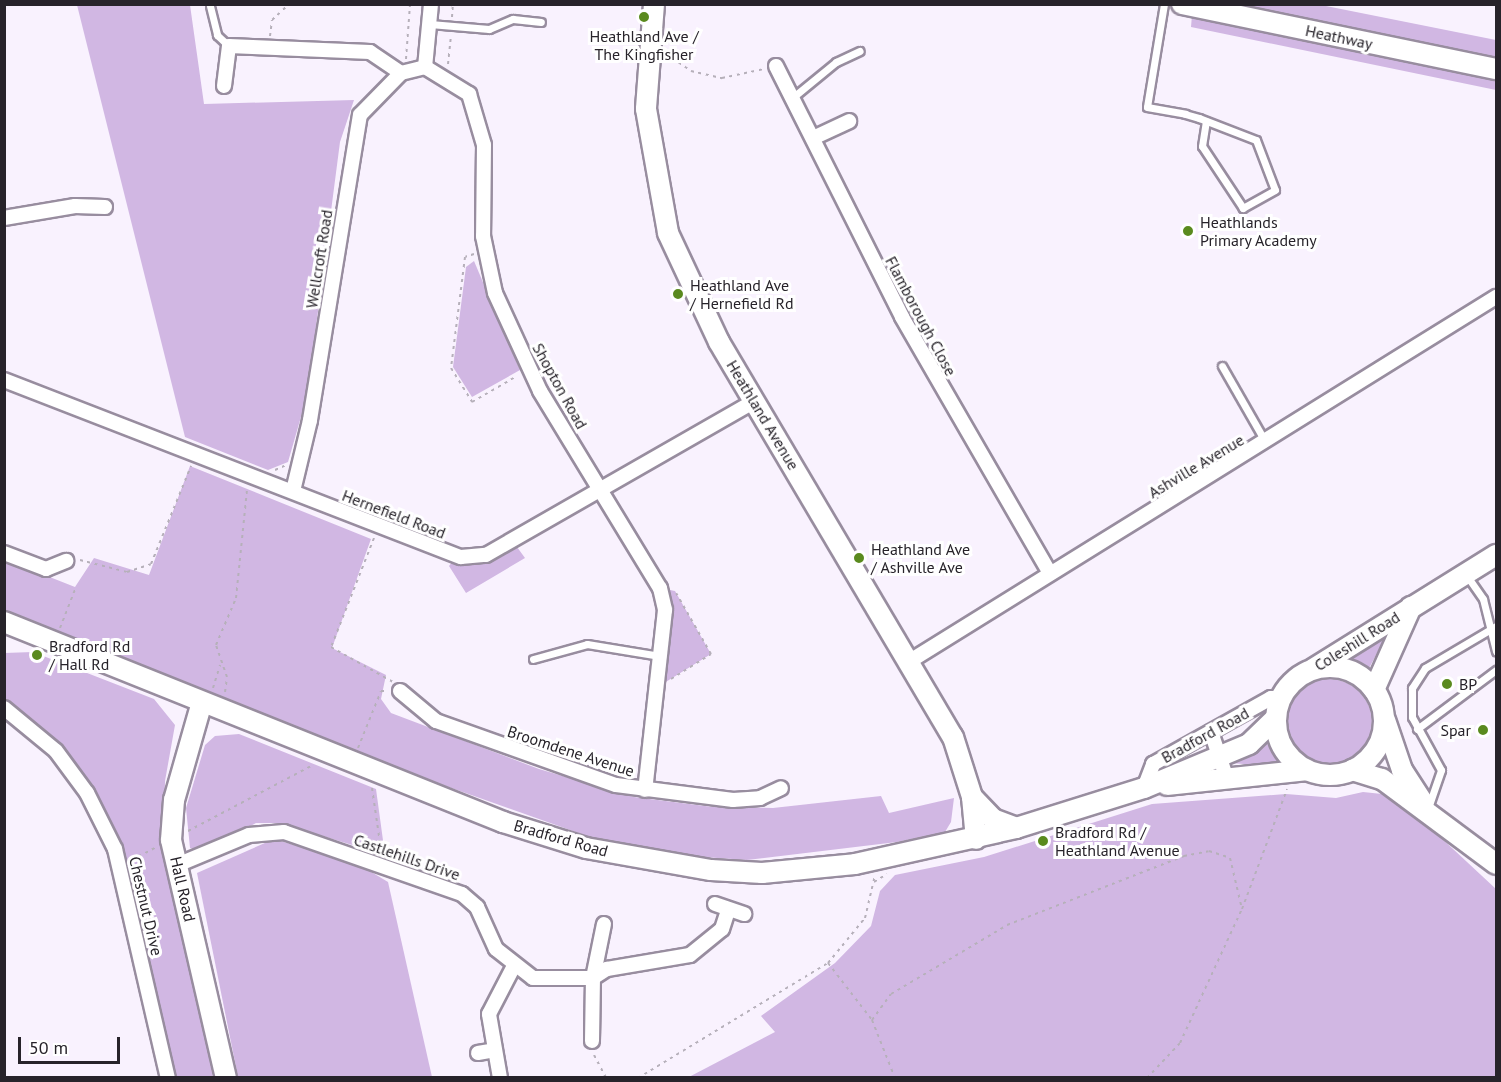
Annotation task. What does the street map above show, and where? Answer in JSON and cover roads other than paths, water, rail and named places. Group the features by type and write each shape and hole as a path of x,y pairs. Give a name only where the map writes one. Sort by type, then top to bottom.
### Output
{"main road":[{"name":"Heathland Avenue","path":"654,4 646,109 668,233 691,290 910,661 952,737 972,796 976,839"},
{"name":"Heathway","path":"1182,4 1497,69"},
{"name":"Coleshill Road","path":"1303,675 1497,555"},
{"name":"Coleshill Road","path":"1374,690 1411,607"},
{"name":"Bradford Road","path":"4,622 352,763 586,848 711,870 762,873 855,864 976,839 1144,788 1217,755 1249,744 1276,718"},
{"path":"1384,718 1376,749 1352,770 1330,775 1298,771 1281,743 1276,718 1281,698 1303,675 1341,669 1374,690 1384,718 1402,771 1428,810"},
{"name":"Hall Road","path":"202,702 174,800 171,840 226,1077"},
{"path":"1352,770 1382,779 1428,810 1497,864"},
{"name":"Bradford Road","path":"1144,788 1226,776 1298,771"},
{"name":"Heathland Avenue","path":"972,796 993,819 1016,828"}],"street":[{"path":"224,86 229,46 370,52 401,73 425,67 431,4"},
{"name":"Flamborough Close","path":"776,66 972,446 1050,573"},
{"name":"Shopton Road","path":"425,67 447,77 469,94 484,145 486,251 495,293 530,368 660,588 665,610 645,790"},
{"name":"Wellcroft Road","path":"293,491 310,420 360,115 401,73"},
{"path":"813,138 849,121"},
{"path":"4,218 105,207"},
{"name":"Ashville Avenue","path":"910,661 1050,573 1266,443 1497,297"},
{"name":"Hernefield Road","path":"4,380 461,557 486,555 603,492 755,401"},
{"path":"4,552 46,569 66,561"},
{"name":"Broomdene Avenue","path":"400,691 436,720 538,761 645,790 733,800 760,798 781,788"},
{"name":"Bradford Road","path":"1144,788 1153,764 1271,698 1281,698"},
{"name":"Chestnut Drive","path":"4,708 62,759 87,793 122,865 168,1077"},
{"path":"1211,732 1226,776"},
{"name":"Castlehills Drive","path":"177,865 270,830 383,865 470,899 496,950 514,966 533,978 593,978 607,969 690,955 722,929 728,910"},
{"path":"715,904 744,914"},
{"path":"592,1041 593,978 604,924"},
{"path":"500,1077 489,1014 514,966"},
{"path":"478,1053 495,1050"}],"lane":[{"path":"1164,4 1147,107 1206,121 1256,140 1275,190 1243,208 1202,146 1206,121"},
{"path":"210,6 217,35 229,46"},
{"path":"430,24 489,29 513,19 541,22"},
{"path":"792,98 836,62 860,51"},
{"path":"1222,366 1266,443"},
{"path":"1466,574 1483,600 1493,626 1497,651"},
{"path":"1428,810 1441,770 1437,758 1416,729 1412,688 1425,668 1493,626"},
{"path":"532,658 586,644 660,656"},
{"path":"1416,729 1497,670"},
{"path":"1183,748 1190,767"}],"place":[{"name":"Heathland Ave / The Kingfisher","path":"644,17"},
{"name":"Heathlands Primary Academy","path":"1188,231"},
{"name":"Heathland Ave / Hernefield Rd","path":"678,294"},
{"name":"Heathland Ave / Ashville Ave","path":"859,558"},
{"name":"Bradford Rd / Hall Rd","path":"37,655"},
{"name":"BP","path":"1447,684"},
{"name":"Spar","path":"1483,730"},
{"name":"Bradford Rd / Heathland Avenue","path":"1043,841"}]}
